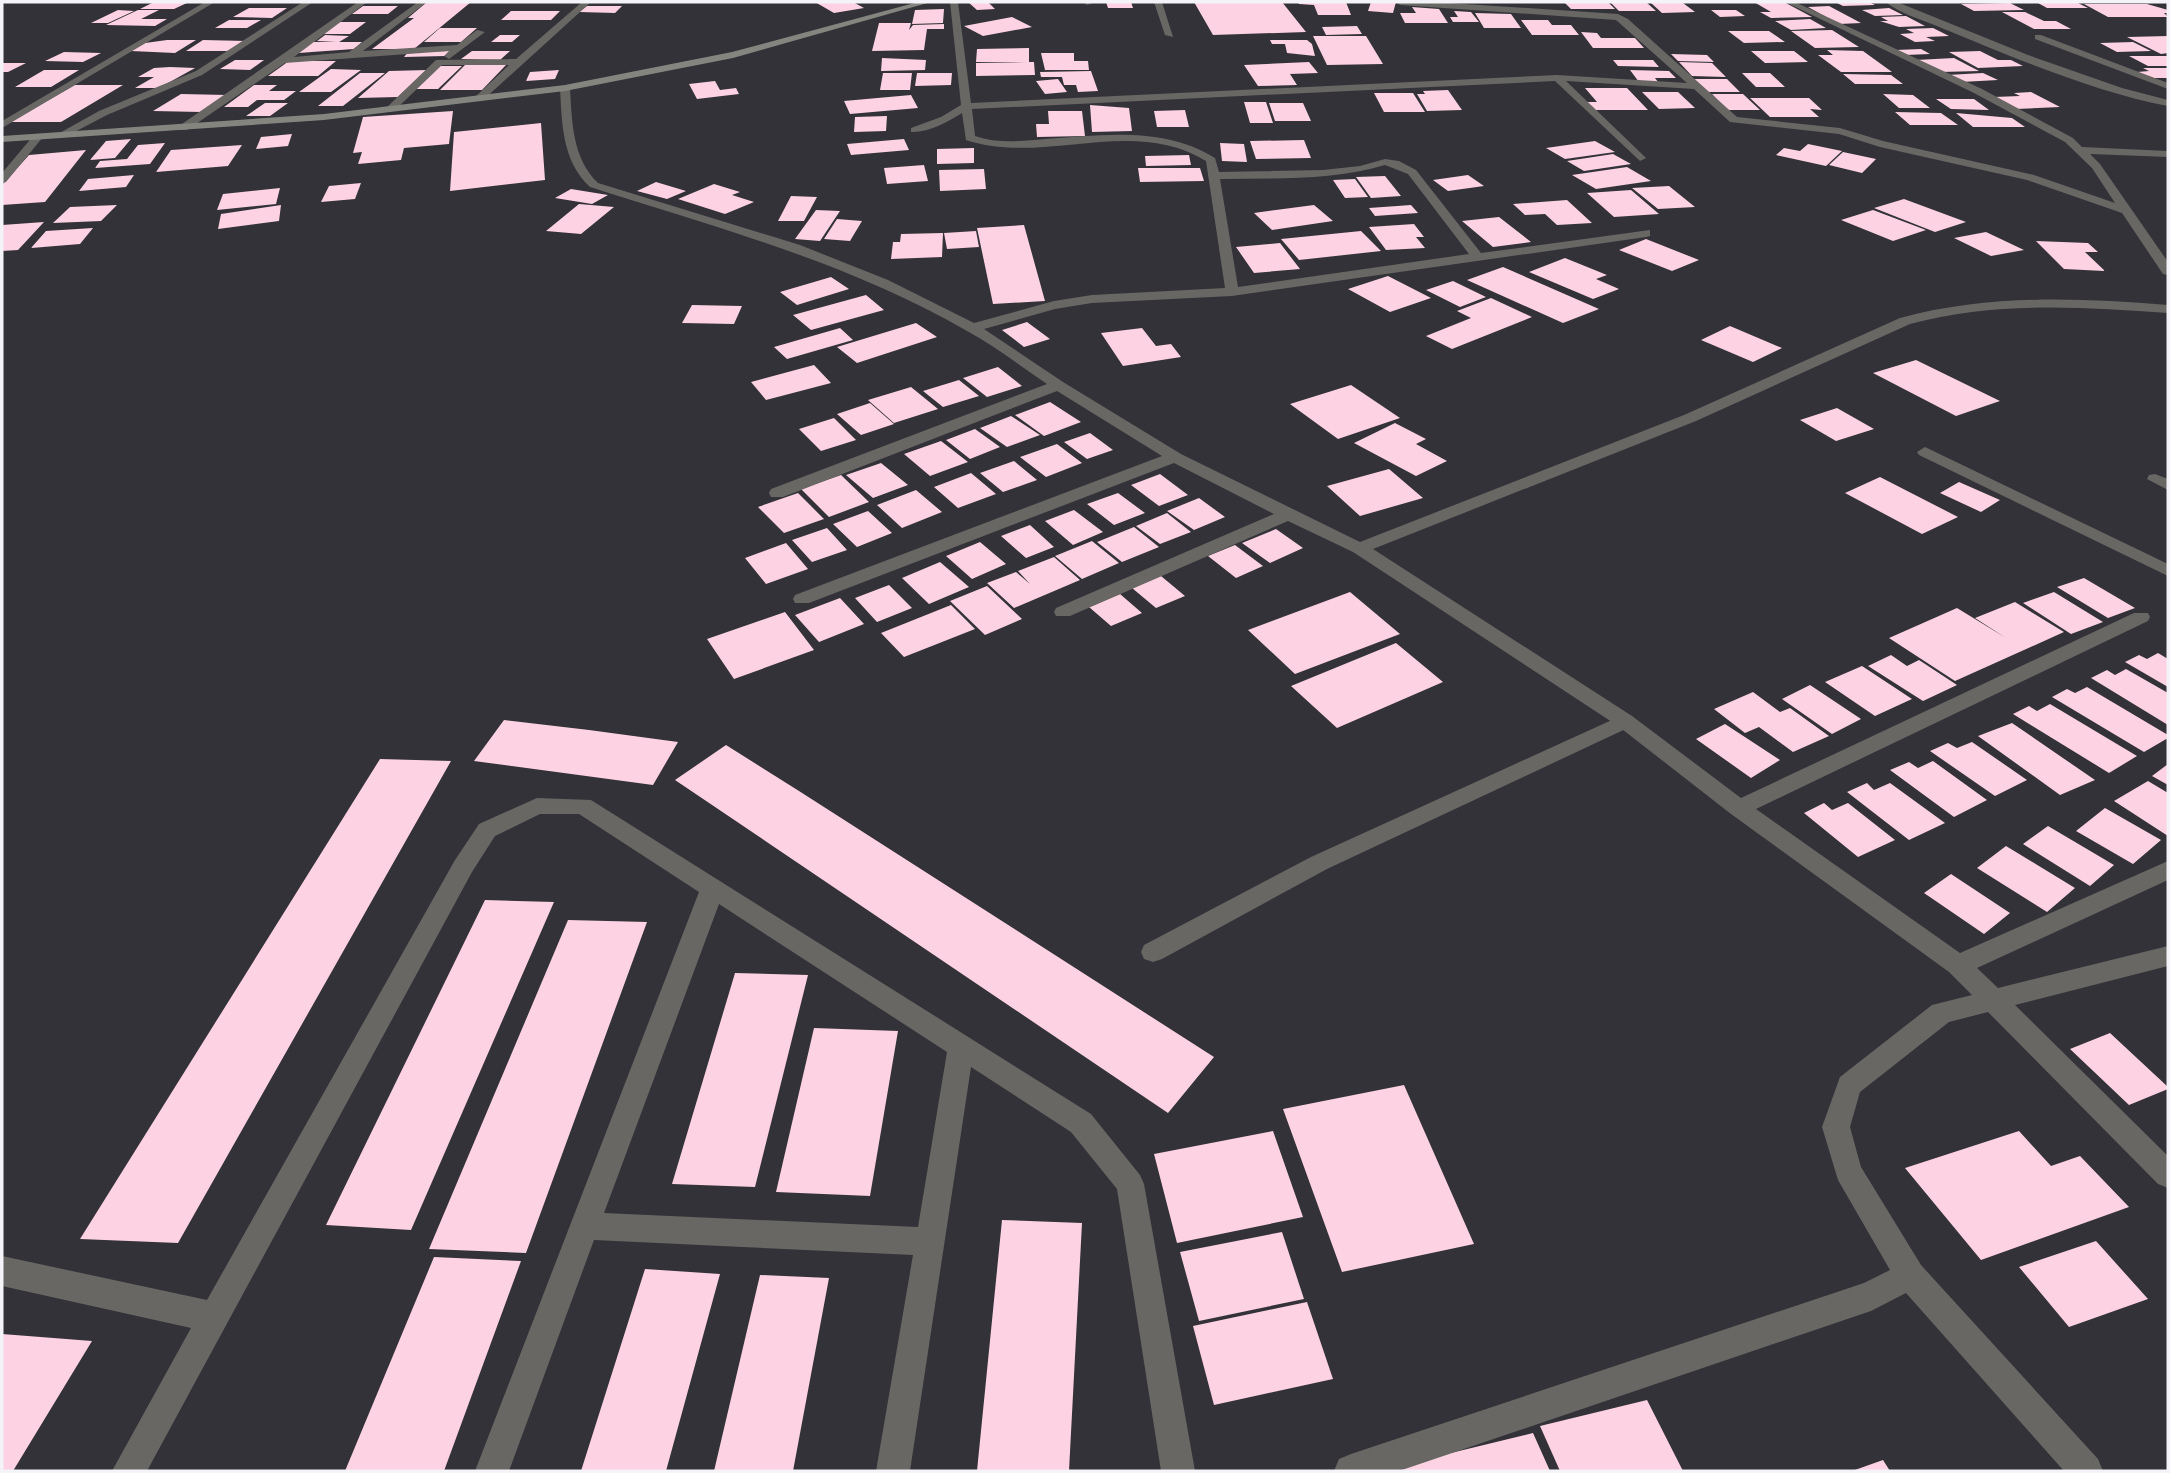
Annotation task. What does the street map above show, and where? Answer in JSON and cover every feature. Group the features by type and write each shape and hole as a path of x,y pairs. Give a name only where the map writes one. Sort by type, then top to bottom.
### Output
{"street":[{"path":"2,125 211,2"},
{"path":"61,135 103,113 179,83 230,55 309,2"},
{"path":"183,128 363,2"},
{"path":"352,54 424,2"},
{"path":"478,99 587,2"},
{"path":"2,139 183,128 390,109 565,88 733,55 927,2"},
{"path":"954,2 970,138 980,142 1008,145 1102,139 1159,141 1201,152 1211,160 1231,292"},
{"path":"1158,2 1170,36"},
{"path":"1400,2 1503,11 1610,16 1625,21 1734,120 1840,131 1880,144 2030,177 2127,211"},
{"path":"1563,2 1572,13"},
{"path":"1789,2 1978,91 2047,127 2081,150 2096,166 2168,271"},
{"path":"1891,2 2026,58 2141,97 2168,103"},
{"path":"390,109 439,62 480,32"},
{"path":"2038,37 2168,86"},
{"path":"266,55 334,58 352,54 461,48"},
{"path":"230,55 242,55"},
{"path":"439,62 518,62"},
{"path":"1557,78 1640,158"},
{"path":"915,130 945,119 967,106 1557,78 1696,86"},
{"path":"565,88 577,166 594,185 795,248 883,283 972,328 1175,457 1359,548 1625,721 1739,808 1958,965 2168,1175"},
{"path":"2,180 38,137"},
{"path":"2081,150 2168,154"},
{"path":"1214,176 1323,173 1362,169 1385,162 1395,163 1412,172 1478,257"},
{"path":"972,328 1054,306 1092,299 1231,292 1646,233"},
{"path":"1359,548 1690,418 1905,321 1940,310 2016,303 2168,309"},
{"path":"777,492 1058,385"},
{"path":"1925,452 2168,571"},
{"path":"802,599 1175,457"},
{"path":"1063,612 1286,514"},
{"path":"1739,808 2141,617"},
{"path":"1153,951 1318,863 1625,721"},
{"path":"129,1471 463,866 487,830 537,806 583,806 1081,1123 1130,1184 1178,1471"},
{"path":"1958,965 2168,870"},
{"path":"492,1471 712,890"},
{"path":"2086,1471 1910,1275 1848,1171 1836,1127 1849,1085 1941,1013 2168,956"},
{"path":"893,1471 961,1048"},
{"path":"585,1226 930,1242"},
{"path":"2,1271 212,1317"},
{"path":"1351,1471 1871,1296 1910,1275"}],"building":[{"path":"154,2 189,2 174,9 140,9"},
{"path":"427,2 471,2 414,49 372,49 414,18 408,18"},
{"path":"815,2 853,2 864,8 834,13"},
{"path":"968,2 988,2 995,9 977,10"},
{"path":"1106,2 1131,2 1133,8 1108,8"},
{"path":"1194,2 1282,2 1306,32 1213,35"},
{"path":"1298,2 1346,2 1351,15 1318,15 1314,5"},
{"path":"1371,2 1396,2 1393,13 1368,11"},
{"path":"1564,2 1608,2 1615,9 1571,9"},
{"path":"1610,2 1646,2 1656,11 1619,11"},
{"path":"1754,2 1784,2 1812,17 1771,18 1760,12 1771,12"},
{"path":"1835,2 1869,2 1875,5 1843,6"},
{"path":"1651,3 1683,3 1695,12 1662,13"},
{"path":"2010,3 2024,10 1974,11 1961,4"},
{"path":"2038,3 2078,3 2088,8 2047,8"},
{"path":"2084,4 2147,4 2168,10 2168,13 2164,13 2168,17 2108,17"},
{"path":"363,6 398,6 388,14 352,14"},
{"path":"587,6 622,6 615,13 579,12"},
{"path":"1829,6 1861,23 1839,24 1808,7"},
{"path":"1412,7 1439,9 1448,23 1405,23 1400,13 1416,13"},
{"path":"249,8 287,8 272,18 233,17"},
{"path":"1889,8 1903,15 1875,16 1862,10"},
{"path":"944,9 943,23 912,24 915,10"},
{"path":"118,10 134,11 108,23 91,23"},
{"path":"138,10 159,10 141,19 167,19 155,26 106,25"},
{"path":"1711,10 1736,10 1745,16 1720,17"},
{"path":"511,11 560,11 551,20 501,20"},
{"path":"1454,11 1471,12 1479,22 1453,22 1450,17 1458,17"},
{"path":"2002,12 2025,12 2044,21 2056,21 2071,29 2034,29"},
{"path":"1475,13 1511,14 1521,28 1484,28"},
{"path":"1906,16 1925,26 1899,27 1880,21 1888,21 1881,17"},
{"path":"1012,17 1032,27 983,36 964,26"},
{"path":"1810,19 1826,28 1791,30 1775,21"},
{"path":"229,20 261,20 247,28 215,28"},
{"path":"1521,20 1548,20 1552,25 1571,25 1579,35 1532,35"},
{"path":"340,22 366,22 350,34 323,34"},
{"path":"879,23 911,23 909,30 913,25 944,24 944,29 927,29 924,50 872,51"},
{"path":"1357,26 1362,34 1326,35 1322,27"},
{"path":"440,28 477,28 461,42 424,42"},
{"path":"1933,28 1949,36 1926,37 1935,41 1915,42 1900,34 1914,33 1906,29"},
{"path":"1832,30 1859,47 1815,48 1791,31"},
{"path":"1728,31 1769,31 1785,42 1744,43"},
{"path":"1581,32 1597,33 1601,38 1635,38 1644,48 1593,48"},
{"path":"325,35 349,36 339,42 362,42 354,49 298,53 311,42 336,42 317,41"},
{"path":"500,35 520,35 512,42 491,42"},
{"path":"1313,36 1366,36 1383,64 1327,65"},
{"path":"2168,36 2168,53 2161,54 2127,37"},
{"path":"196,40 175,53 131,51 145,43"},
{"path":"203,40 247,41 231,51 186,51"},
{"path":"1270,40 1307,40 1312,44 1315,56 1287,53 1285,44 1272,44"},
{"path":"2133,42 2151,51 2117,52 2100,43"},
{"path":"1029,48 1029,62 1034,62 1035,75 976,76 976,63 1026,62 976,62 977,49"},
{"path":"1921,49 1930,54 1905,55 1896,50"},
{"path":"1827,50 1863,51 1892,72 1841,72 1818,55 1833,55"},
{"path":"450,51 445,56 404,57 408,52"},
{"path":"472,51 510,51 500,60 461,59"},
{"path":"1751,51 1794,51 1808,62 1765,63"},
{"path":"1980,51 1998,60 2011,60 2023,66 1978,68 1949,52"},
{"path":"64,52 101,53 83,62 45,61"},
{"path":"1041,53 1074,53 1074,61 1088,61 1089,70 1045,70"},
{"path":"1671,54 1707,55 1714,62 1678,61"},
{"path":"2129,56 2168,56 2168,66 2148,66"},
{"path":"882,58 926,60 925,70 881,71"},
{"path":"1954,58 1979,71 1941,72 1916,60"},
{"path":"235,60 264,60 250,70 220,69"},
{"path":"1613,60 1653,60 1659,67 1618,66"},
{"path":"289,61 336,61 318,76 268,76"},
{"path":"1309,62 1318,73 1290,74 1297,85 1258,86 1244,65"},
{"path":"1679,62 1712,63 1726,77 1692,76"},
{"path":"2,63 26,63 8,72 2,72"},
{"path":"465,65 506,65 482,90 440,90"},
{"path":"437,66 462,66 438,89 412,89"},
{"path":"154,68 195,68 159,88 135,88 154,77 138,77"},
{"path":"2143,68 2168,68 2168,78 2150,78 2137,72 2149,71"},
{"path":"331,69 361,70 331,92 299,92"},
{"path":"44,70 79,70 51,87 15,87"},
{"path":"427,70 398,97 358,98 389,71"},
{"path":"559,70 555,79 526,81 530,72"},
{"path":"1630,70 1669,71 1676,78 1655,78 1658,82 1639,82"},
{"path":"1091,71 1098,91 1078,92 1076,85 1064,85 1062,77 1041,77 1040,72"},
{"path":"360,73 385,73 343,106 318,106"},
{"path":"883,73 912,73 910,90 880,90"},
{"path":"917,73 952,73 951,85 915,86"},
{"path":"1742,73 1770,73 1785,87 1756,87"},
{"path":"1983,73 1998,80 1961,82 1947,75"},
{"path":"1843,74 1891,75 1903,84 1855,84"},
{"path":"1058,79 1067,92 1045,94 1036,81"},
{"path":"1694,79 1727,79 1740,92 1707,92"},
{"path":"715,81 720,90 736,88 739,94 697,99 689,84"},
{"path":"75,85 123,85 61,122 10,122"},
{"path":"254,85 277,85 269,91 296,91 284,100 257,100 248,107 224,107"},
{"path":"1585,88 1627,88 1648,110 1592,110 1585,102 1597,102"},
{"path":"1448,90 1462,110 1427,111 1417,94 1425,94 1423,91"},
{"path":"1642,92 1678,92 1695,108 1659,109"},
{"path":"2031,92 2060,107 2016,109 1994,97 2020,96 2014,93"},
{"path":"1374,93 1413,93 1425,112 1384,112"},
{"path":"181,94 227,95 201,112 153,111"},
{"path":"1712,94 1743,94 1760,110 1727,110"},
{"path":"1883,94 1913,95 1930,108 1899,108"},
{"path":"911,95 918,108 850,114 844,101"},
{"path":"1750,98 1809,98 1822,110 1810,109 1819,117 1770,117"},
{"path":"1936,99 1974,99 1989,110 1951,109"},
{"path":"1244,102 1266,102 1273,123 1250,123"},
{"path":"265,103 288,103 270,116 246,116"},
{"path":"1269,103 1303,103 1311,121 1275,121"},
{"path":"1090,105 1129,108 1132,131 1092,132"},
{"path":"1185,110 1189,127 1157,127 1154,111"},
{"path":"453,111 449,144 404,148 401,160 358,164 362,152 353,153 363,117"},
{"path":"1048,111 1082,111 1085,136 1037,137 1036,124 1049,124"},
{"path":"1895,112 1941,113 1958,125 1910,125"},
{"path":"1956,113 2012,118 2025,127 1973,127"},
{"path":"887,116 886,131 854,132 855,117"},
{"path":"541,123 545,180 450,191 454,132"},
{"path":"292,134 288,146 256,149 261,137"},
{"path":"131,139 115,158 90,160 106,141"},
{"path":"904,139 909,150 851,155 847,144"},
{"path":"1304,140 1311,158 1256,159 1250,141"},
{"path":"1595,141 1615,152 1565,159 1546,148"},
{"path":"165,143 150,164 95,168 100,161 127,159 138,145"},
{"path":"1220,143 1244,144 1247,162 1222,161"},
{"path":"1808,144 1842,151 1826,166 1776,155 1784,148 1800,151"},
{"path":"242,145 228,166 156,172 171,150"},
{"path":"974,148 974,163 937,164 937,149"},
{"path":"86,150 45,202 2,205 2,185 29,155"},
{"path":"1843,152 1876,159 1862,173 1829,165"},
{"path":"1613,154 1631,164 1584,171 1567,161"},
{"path":"1189,155 1191,165 1146,166 1145,156"},
{"path":"924,165 928,181 887,184 884,168"},
{"path":"1627,167 1651,181 1596,189 1572,175"},
{"path":"1138,168 1200,168 1204,181 1140,182"},
{"path":"984,169 986,189 940,191 939,170"},
{"path":"134,175 126,187 79,191 88,179"},
{"path":"1468,175 1484,186 1448,191 1433,180"},
{"path":"1385,176 1401,196 1371,198 1356,177"},
{"path":"1355,179 1368,197 1345,198 1333,180"},
{"path":"656,182 686,191 667,199 637,191"},
{"path":"361,183 355,199 321,202 329,186"},
{"path":"714,184 740,192 732,195 754,202 725,214 678,199"},
{"path":"1669,186 1695,207 1658,209 1632,188"},
{"path":"280,188 276,204 217,210 223,194"},
{"path":"571,189 608,195 592,204 555,198"},
{"path":"1631,190 1659,214 1614,217 1587,193"},
{"path":"791,196 817,197 804,221 778,221"},
{"path":"1904,199 1966,222 1935,232 1874,208"},
{"path":"1567,200 1592,223 1557,225 1545,214 1525,215 1513,204"},
{"path":"579,204 614,207 581,234 546,231"},
{"path":"117,205 101,221 53,223 70,207"},
{"path":"281,205 279,221 218,229 221,214"},
{"path":"1314,205 1333,221 1272,230 1254,213"},
{"path":"1411,205 1418,213 1375,216 1369,208"},
{"path":"816,210 840,211 820,241 795,239"},
{"path":"1873,210 1926,230 1893,241 1841,220"},
{"path":"1499,217 1531,242 1493,247 1462,221"},
{"path":"837,219 862,221 850,241 824,239"},
{"path":"44,222 18,250 2,251 2,225"},
{"path":"1414,224 1424,237 1416,237 1425,248 1386,250 1369,227"},
{"path":"1024,225 1045,301 993,304 977,228"},
{"path":"93,228 80,244 31,248 46,231"},
{"path":"976,231 979,247 947,249 944,233"},
{"path":"1361,231 1381,251 1299,260 1281,239"},
{"path":"1986,232 2024,250 1991,256 1954,238"},
{"path":"943,233 942,257 891,259 893,242 900,242 901,234"},
{"path":"1646,239 1699,260 1672,271 1619,250"},
{"path":"2036,241 2088,243 2098,252 2085,252 2105,271 2064,269"},
{"path":"1280,243 1300,269 1254,273 1236,247"},
{"path":"1565,258 1607,275 1596,279 1619,289 1593,299 1529,272"},
{"path":"1503,267 1599,309 1563,323 1467,280"},
{"path":"1388,276 1431,298 1390,312 1348,289"},
{"path":"831,277 849,289 797,305 780,292"},
{"path":"1453,281 1486,297 1460,307 1426,290"},
{"path":"866,295 884,310 811,330 793,315"},
{"path":"1491,298 1532,317 1452,349 1426,336 1471,318 1457,311"},
{"path":"692,305 742,306 734,324 682,323"},
{"path":"1027,322 1050,339 1024,347 1002,330"},
{"path":"916,323 937,337 857,363 837,347"},
{"path":"1730,326 1782,348 1753,362 1701,340"},
{"path":"840,328 853,340 787,359 774,347"},
{"path":"1142,328 1156,346 1171,344 1181,357 1123,366 1101,333"},
{"path":"1916,360 2000,401 1956,416 1873,373"},
{"path":"814,365 831,383 766,400 751,382"},
{"path":"998,367 1022,386 987,397 963,378"},
{"path":"959,380 979,396 943,407 923,391"},
{"path":"1351,385 1400,418 1338,439 1290,404"},
{"path":"911,387 938,409 894,423 868,400"},
{"path":"1050,402 1081,422 1044,436 1015,415"},
{"path":"870,403 894,424 861,435 837,414"},
{"path":"1837,408 1874,429 1836,441 1800,420"},
{"path":"1011,416 1040,435 1007,447 980,428"},
{"path":"834,418 856,440 821,451 799,429"},
{"path":"1395,423 1426,439 1416,444 1447,461 1416,476 1354,443"},
{"path":"975,429 1000,447 970,459 946,440"},
{"path":"1090,433 1113,450 1087,459 1064,442"},
{"path":"941,441 968,462 930,476 904,454"},
{"path":"1057,444 1082,463 1046,477 1020,457"},
{"path":"1014,461 1037,480 1003,492 980,473"},
{"path":"881,463 908,485 873,498 846,475"},
{"path":"1389,469 1423,498 1360,516 1327,486"},
{"path":"971,473 996,494 958,508 934,487"},
{"path":"1160,474 1188,495 1159,506 1131,485"},
{"path":"841,475 869,502 829,517 801,489"},
{"path":"1880,477 1958,517 1922,534 1845,493"},
{"path":"1959,482 2000,500 1981,512 1940,493"},
{"path":"916,490 942,512 902,528 877,505"},
{"path":"798,493 824,519 784,533 758,507"},
{"path":"1118,493 1145,513 1114,525 1087,504"},
{"path":"1199,498 1225,517 1194,530 1167,511"},
{"path":"1074,510 1103,532 1073,545 1045,521"},
{"path":"868,511 892,533 857,547 833,524"},
{"path":"1167,513 1191,532 1160,544 1136,526"},
{"path":"1030,525 1054,547 1026,558 1001,536"},
{"path":"1134,527 1159,547 1122,562 1097,542"},
{"path":"827,528 847,550 812,562 792,540"},
{"path":"1276,529 1303,548 1270,563 1242,543"},
{"path":"1092,541 1119,563 1082,579 1055,556"},
{"path":"980,542 1006,564 972,579 946,556"},
{"path":"786,543 808,569 766,584 745,558"},
{"path":"1235,545 1263,566 1236,578 1208,556"},
{"path":"1054,557 1080,580 1014,608 987,583 1016,572 1030,584 1018,571"},
{"path":"940,562 969,587 929,604 902,578"},
{"path":"1161,576 1185,596 1156,608 1132,588"},
{"path":"2084,578 2135,608 2108,618 2057,587"},
{"path":"889,585 912,608 877,622 855,598"},
{"path":"987,586 1022,619 985,635 950,601"},
{"path":"1350,592 1400,634 1295,674 1248,630"},
{"path":"2054,592 2103,622 2071,634 2023,603"},
{"path":"1120,594 1142,613 1111,626 1089,607"},
{"path":"840,598 864,624 819,642 795,615"},
{"path":"2015,602 2064,632 1955,681 1889,638 1957,608 2006,638 1975,618"},
{"path":"951,605 975,629 904,657 881,633"},
{"path":"785,612 814,650 734,679 707,639"},
{"path":"1396,643 1443,682 1337,728 1291,686"},
{"path":"2158,653 2168,659 2168,687 2125,662 2139,655 2147,659"},
{"path":"1891,655 1907,666 1919,660 1957,685 1923,701 1868,666"},
{"path":"1862,666 1912,699 1875,716 1825,682"},
{"path":"2126,669 2168,693 2168,725 2091,678 2107,670 2115,675"},
{"path":"1810,685 1861,719 1832,734 1782,699"},
{"path":"2087,687 2168,735 2168,738 2144,752 2052,697 2067,689 2075,693"},
{"path":"1753,692 1780,712 1790,708 1829,736 1793,752 1759,727 1745,733 1714,709"},
{"path":"2050,704 2137,756 2109,773 2013,714 2029,706 2037,711"},
{"path":"504,720 678,742 653,785 474,761"},
{"path":"2012,723 2095,780 2060,795 1978,736"},
{"path":"1725,724 1780,760 1751,778 1696,739"},
{"path":"1972,742 2027,780 1995,796 1930,751 1948,743 1957,748"},
{"path":"726,745 1214,1057 1168,1113 675,780"},
{"path":"380,759 451,761 178,1243 80,1239"},
{"path":"1933,761 1987,800 1954,817 1890,770 1909,762 1918,768"},
{"path":"2168,764 2168,785 2152,776"},
{"path":"2148,781 2168,793 2168,836 2114,801"},
{"path":"1867,783 1874,790 1890,783 1945,823 1909,840 1847,792"},
{"path":"1824,803 1832,810 1848,803 1895,840 1858,857 1804,813"},
{"path":"2105,808 2161,840 2133,864 2076,831"},
{"path":"2048,826 2114,865 2090,886 2023,844"},
{"path":"2006,846 2075,888 2047,912 1977,868"},
{"path":"1951,874 2010,913 1984,934 1924,893"},
{"path":"485,900 554,902 411,1230 326,1225"},
{"path":"568,920 647,922 526,1253 429,1249"},
{"path":"735,973 808,975 755,1187 672,1184"},
{"path":"814,1028 898,1031 870,1196 776,1192"},
{"path":"2110,1033 2168,1089 2129,1105 2070,1049"},
{"path":"1404,1085 1474,1244 1342,1272 1283,1109"},
{"path":"1273,1131 1303,1217 1177,1243 1154,1154"},
{"path":"2019,1131 2051,1166 2080,1156 2129,1207 1981,1260 1905,1168"},
{"path":"1002,1220 1082,1223 1069,1471 977,1471"},
{"path":"1282,1232 1304,1299 1199,1321 1180,1252"},
{"path":"2096,1241 2148,1299 2069,1327 2019,1267"},
{"path":"434,1257 521,1261 444,1471 345,1471"},
{"path":"645,1269 720,1274 666,1471 581,1471"},
{"path":"760,1275 829,1278 793,1471 714,1471"},
{"path":"1307,1302 1333,1379 1214,1405 1193,1326"},
{"path":"2,1334 92,1341 13,1471 2,1471"},
{"path":"1647,1400 1683,1471 1560,1471 1540,1426"},
{"path":"1533,1433 1550,1471 1390,1471 1389,1468"},
{"path":"1883,1460 1890,1471 1852,1471"}]}
